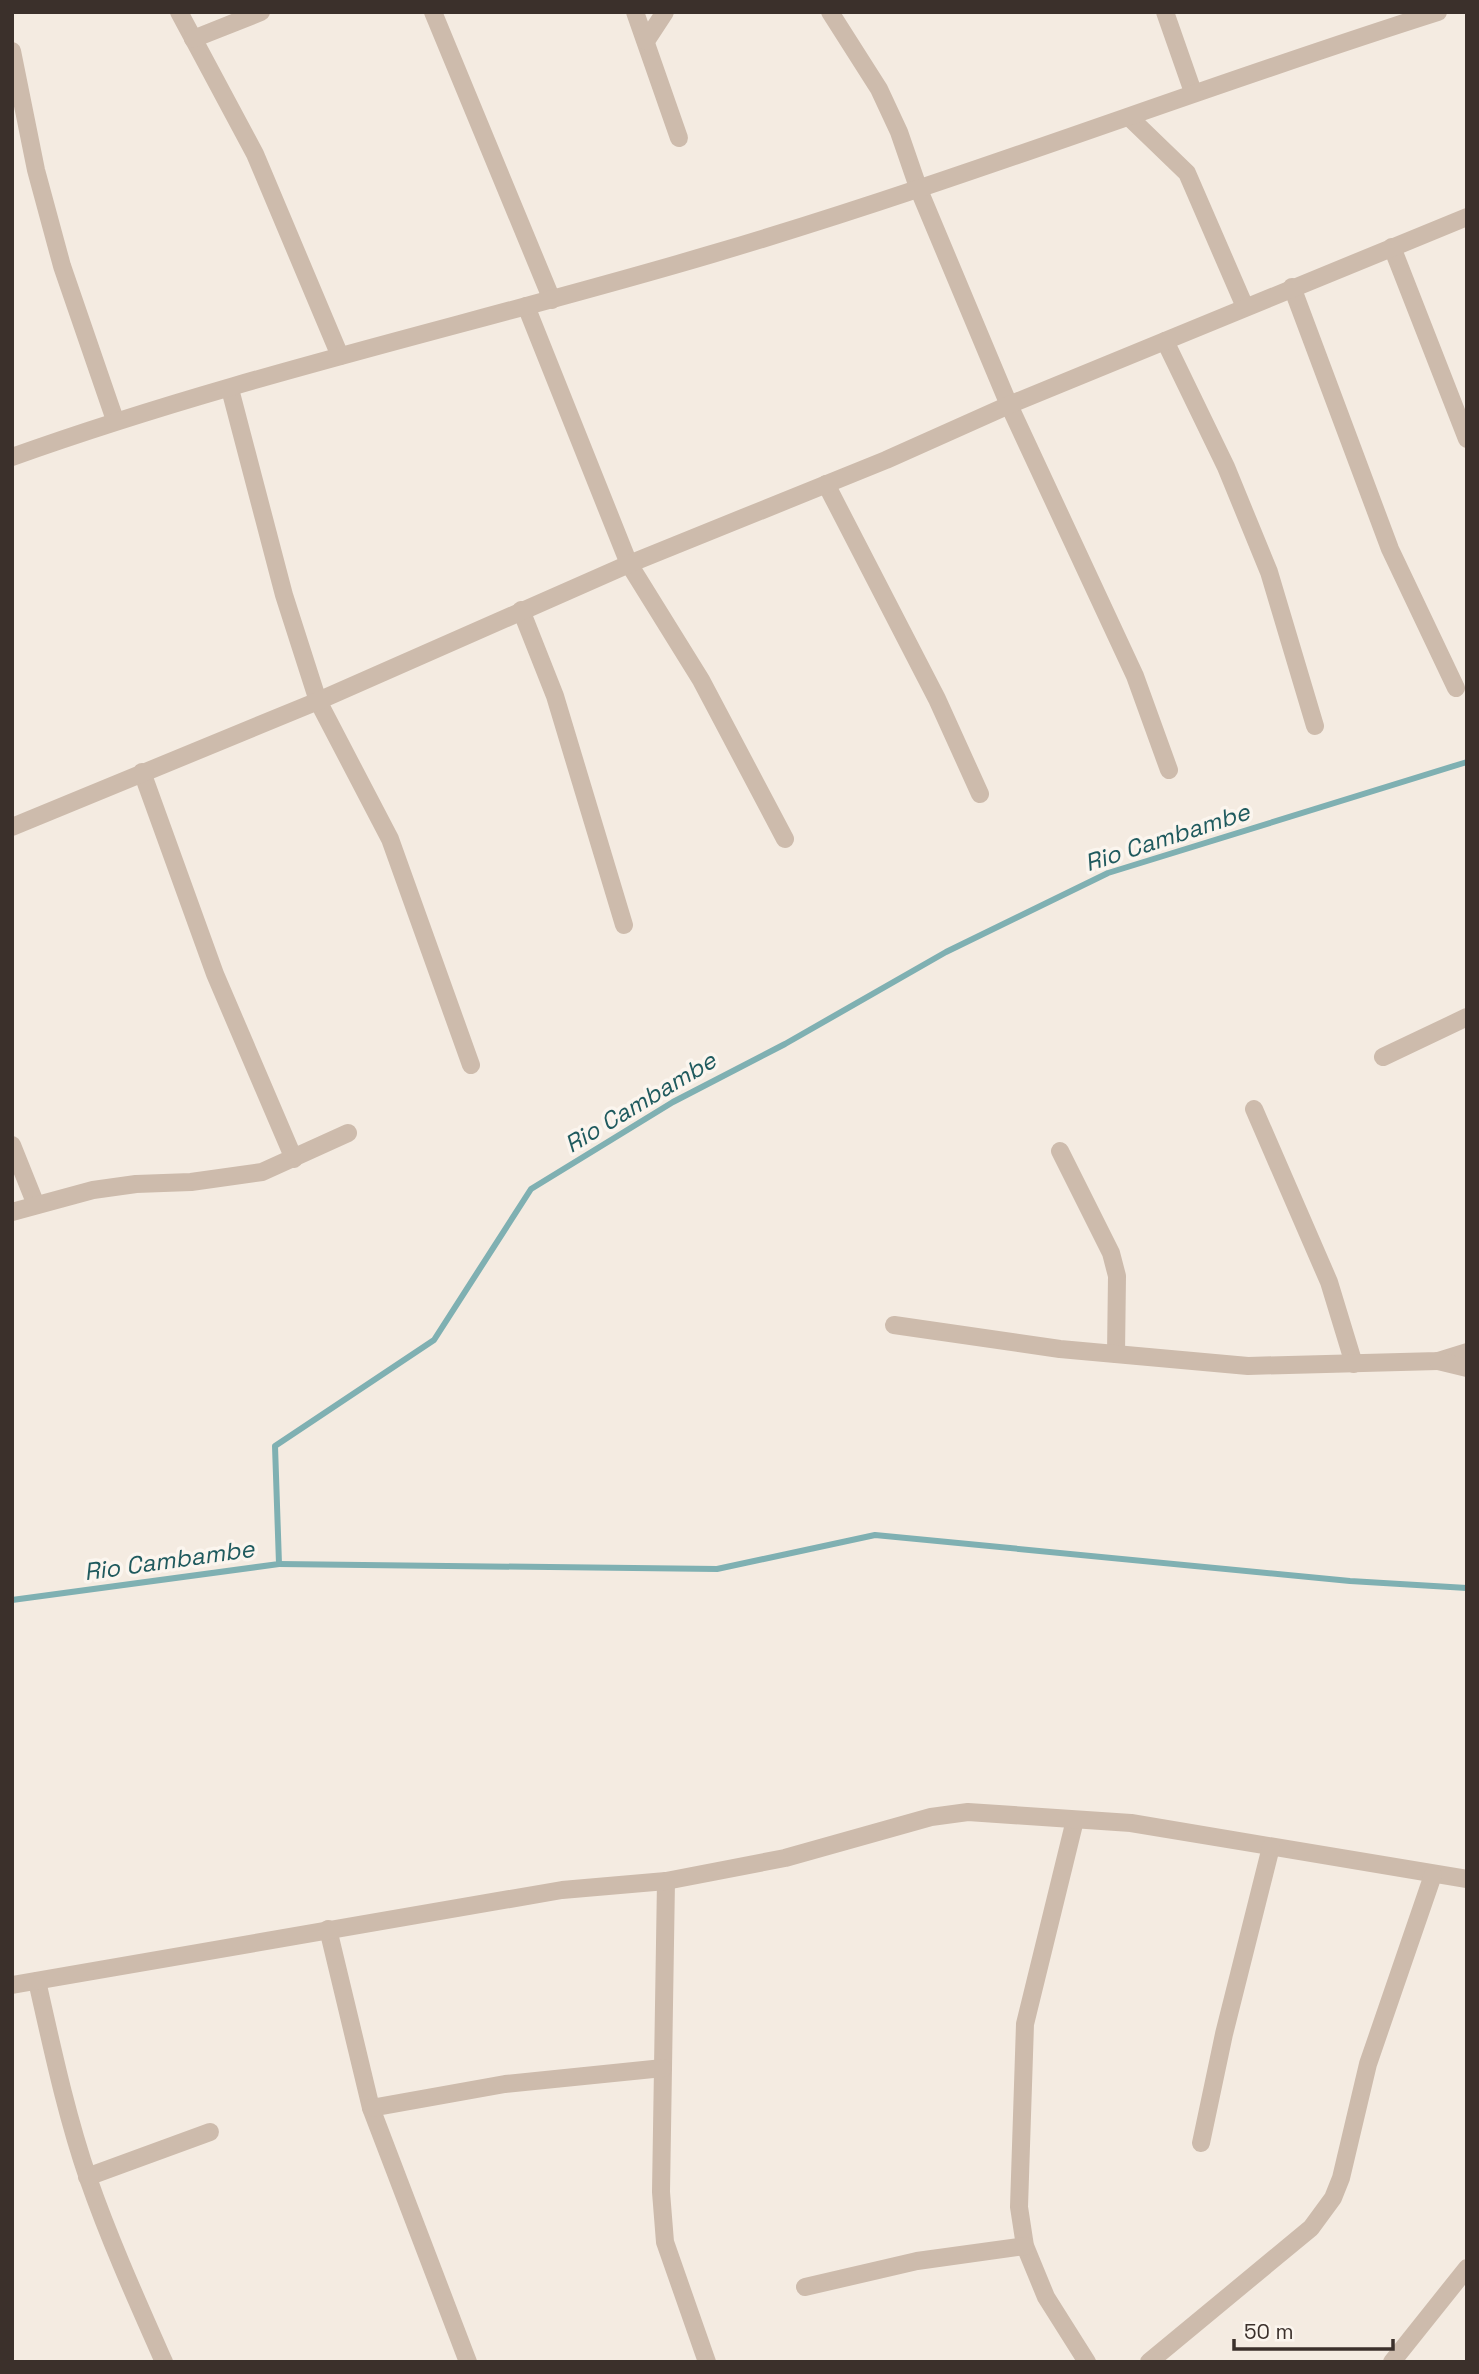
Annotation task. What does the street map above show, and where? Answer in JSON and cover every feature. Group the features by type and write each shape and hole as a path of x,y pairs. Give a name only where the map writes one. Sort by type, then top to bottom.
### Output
{"street":[{"path":"179,12 255,154 340,356"},
{"path":"193,39 261,12"},
{"path":"433,12 551,300"},
{"path":"635,12 678,138"},
{"path":"646,41 665,12"},
{"path":"830,12 879,89 899,132 919,190 1009,405 1135,676 1169,770"},
{"path":"1165,12 1193,92"},
{"path":"12,457 115,420 551,300 919,190 1193,92 1438,12"},
{"path":"12,51 36,170 59,254 115,420"},
{"path":"1129,117 1187,173 1245,307"},
{"path":"12,827 317,701 629,564 826,484 1292,287 1467,217"},
{"path":"1392,247 1467,439"},
{"path":"1292,287 1390,549 1456,688"},
{"path":"526,306 629,564 701,680 785,839"},
{"path":"1165,341 1226,467 1269,572 1315,726"},
{"path":"230,389 284,595 317,701 390,839 471,1065"},
{"path":"826,484 937,699 980,794"},
{"path":"521,610 555,696 624,925"},
{"path":"142,772 215,974 295,1159"},
{"path":"1383,1057 1467,1017"},
{"path":"1254,1109 1329,1282 1354,1364"},
{"path":"12,1212 93,1190 136,1184 237,1177 262,1172 348,1133"},
{"path":"12,1144 36,1205"},
{"path":"1060,1151 1111,1253 1117,1276 1116,1354"},
{"path":"894,1325 1116,1354 1248,1366 1438,1361 1467,1352"},
{"path":"1438,1361 1467,1368"},
{"path":"12,1985 562,1890 666,1881 785,1858 931,1817 968,1812 1131,1823 1467,1879"},
{"path":"1075,1819 1025,2024 1019,2207 1025,2246 1046,2297 1087,2362"},
{"path":"1201,2143 1271,1847"},
{"path":"1149,2362 1311,2228 1333,2198 1341,2178 1368,2064 1433,1875"},
{"path":"666,1881 661,2192 665,2242 707,2362"},
{"path":"328,1929 371,2108 468,2362"},
{"path":"37,1981 67,2111 88,2177 116,2253 164,2362"},
{"path":"371,2108 505,2084 663,2068"},
{"path":"88,2177 210,2132"},
{"path":"805,2287 917,2261 1025,2246"},
{"path":"1398,2359 1467,2268"}],"waterway":[{"name":"Rio Cambambe","path":"12,1600 279,1564 275,1446 434,1340 531,1189 673,1102 785,1044 946,952 1108,873 1467,762"},
{"path":"279,1564 717,1569 875,1535 1350,1581 1467,1588"}]}
